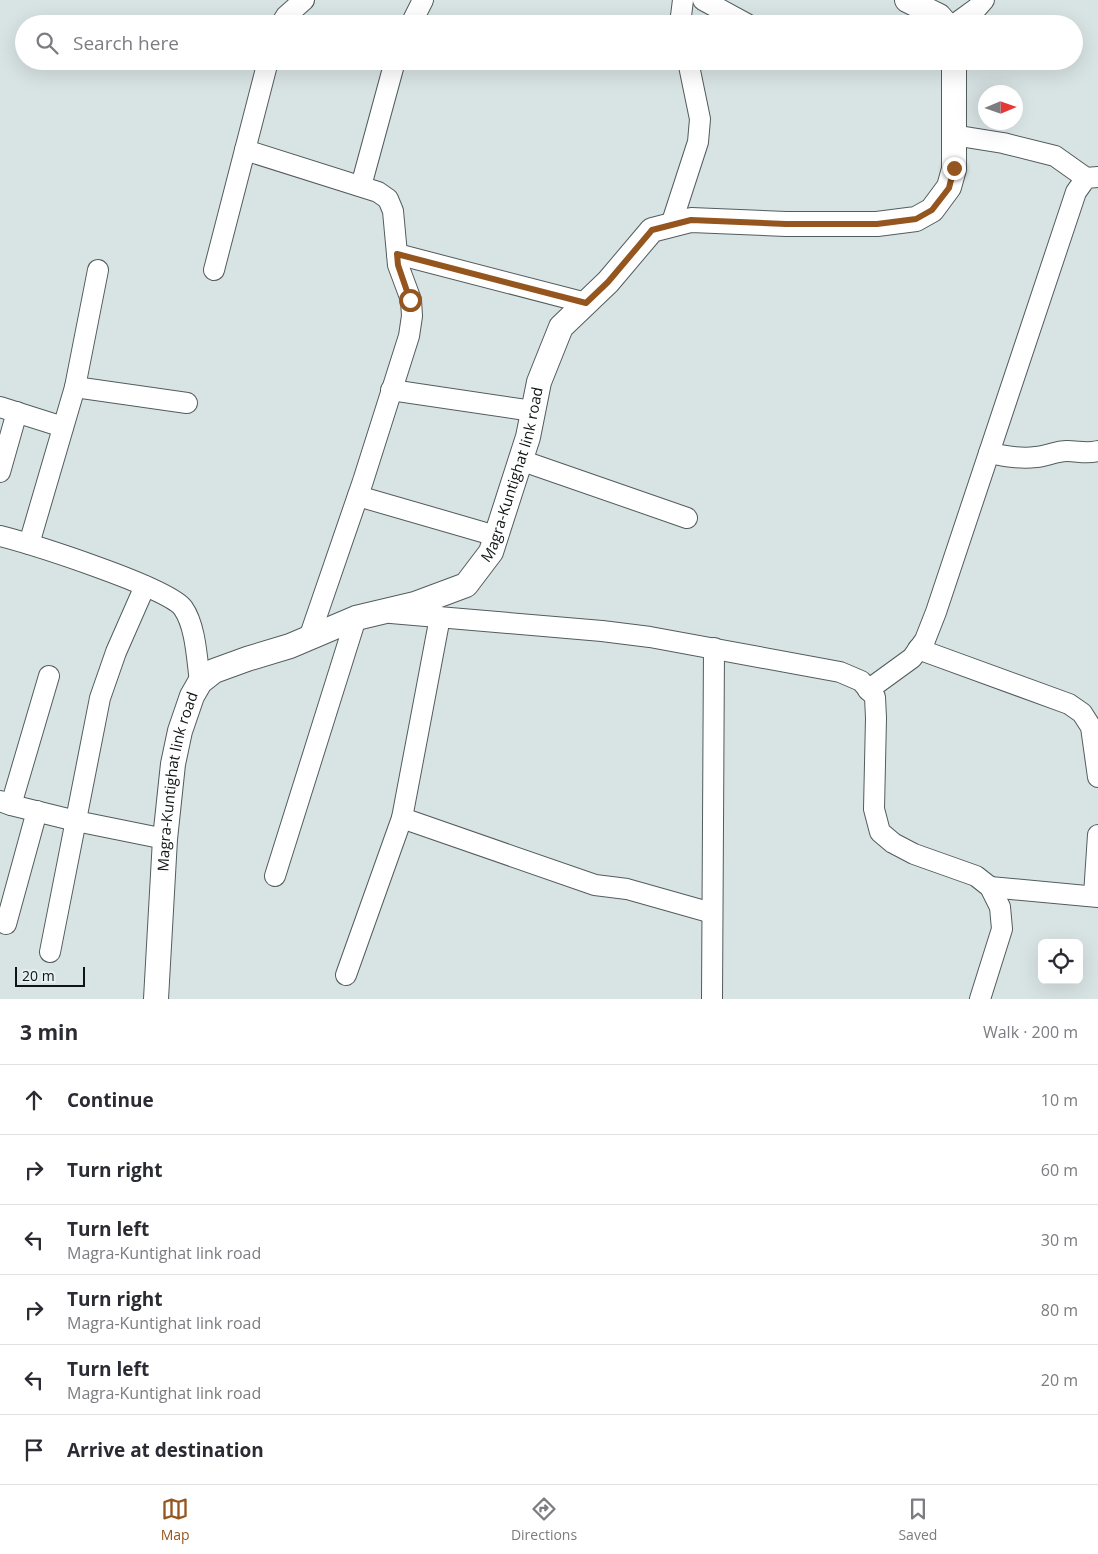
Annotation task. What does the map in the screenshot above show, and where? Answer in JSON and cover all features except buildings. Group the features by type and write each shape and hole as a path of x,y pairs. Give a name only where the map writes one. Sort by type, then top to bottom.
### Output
{"street":[{"path":"287,15 304,0"},
{"path":"416,15 423,0"},
{"path":"681,15 683,0"},
{"path":"703,0 730,15"},
{"path":"907,0 937,15"},
{"path":"967,15 984,0"},
{"path":"214,270 266,70"},
{"path":"360,186 392,70"},
{"path":"671,225 698,142 700,119 690,70"},
{"name":"Magra-Kuntighat link road","path":"156,999 165,839 173,764 180,731 192,696 200,682 214,671 290,646 356,618 415,604 466,585 491,552 520,460 539,382 561,327 608,282 652,230 691,220 786,224 868,224 916,219 932,210 949,188 954,168 954,70"},
{"path":"868,690 912,658 925,640 1076,192 1092,178 1055,156 1002,143 953,135"},
{"path":"246,150 378,192 388,199 393,211 398,265 410,300 412,316 409,336 358,496 309,638"},
{"path":"397,254 586,303"},
{"path":"29,544 75,387 98,270"},
{"path":"75,387 187,403"},
{"path":"392,390 533,411"},
{"path":"0,472 8,410 63,427"},
{"path":"989,453 1018,458 1038,457 1052,452 1090,453 1098,451"},
{"path":"520,460 688,518"},
{"path":"358,496 496,536"},
{"path":"0,536 29,544 145,586 170,598 183,608 191,625 200,682"},
{"path":"50,952 100,698 116,652 145,586"},
{"path":"382,612 602,631 650,637 840,672 861,681 875,697 874,809 880,832 893,843 914,854 976,876 990,887 1000,907 1002,929 980,999"},
{"path":"346,974 402,818 440,617"},
{"path":"275,876 356,618"},
{"path":"712,999 714,648"},
{"path":"918,649 1069,704 1082,713 1091,727 1098,777"},
{"path":"50,676 6,803 165,839"},
{"path":"6,924 37,811"},
{"path":"402,818 595,885 627,889 712,913"},
{"path":"990,887 1096,896 1098,835"}],"route":[{"path":"410,300 398,265 397,254 586,303 608,282 652,230 691,220 786,224 877,224 916,219 932,210 949,188 954,168"}]}
